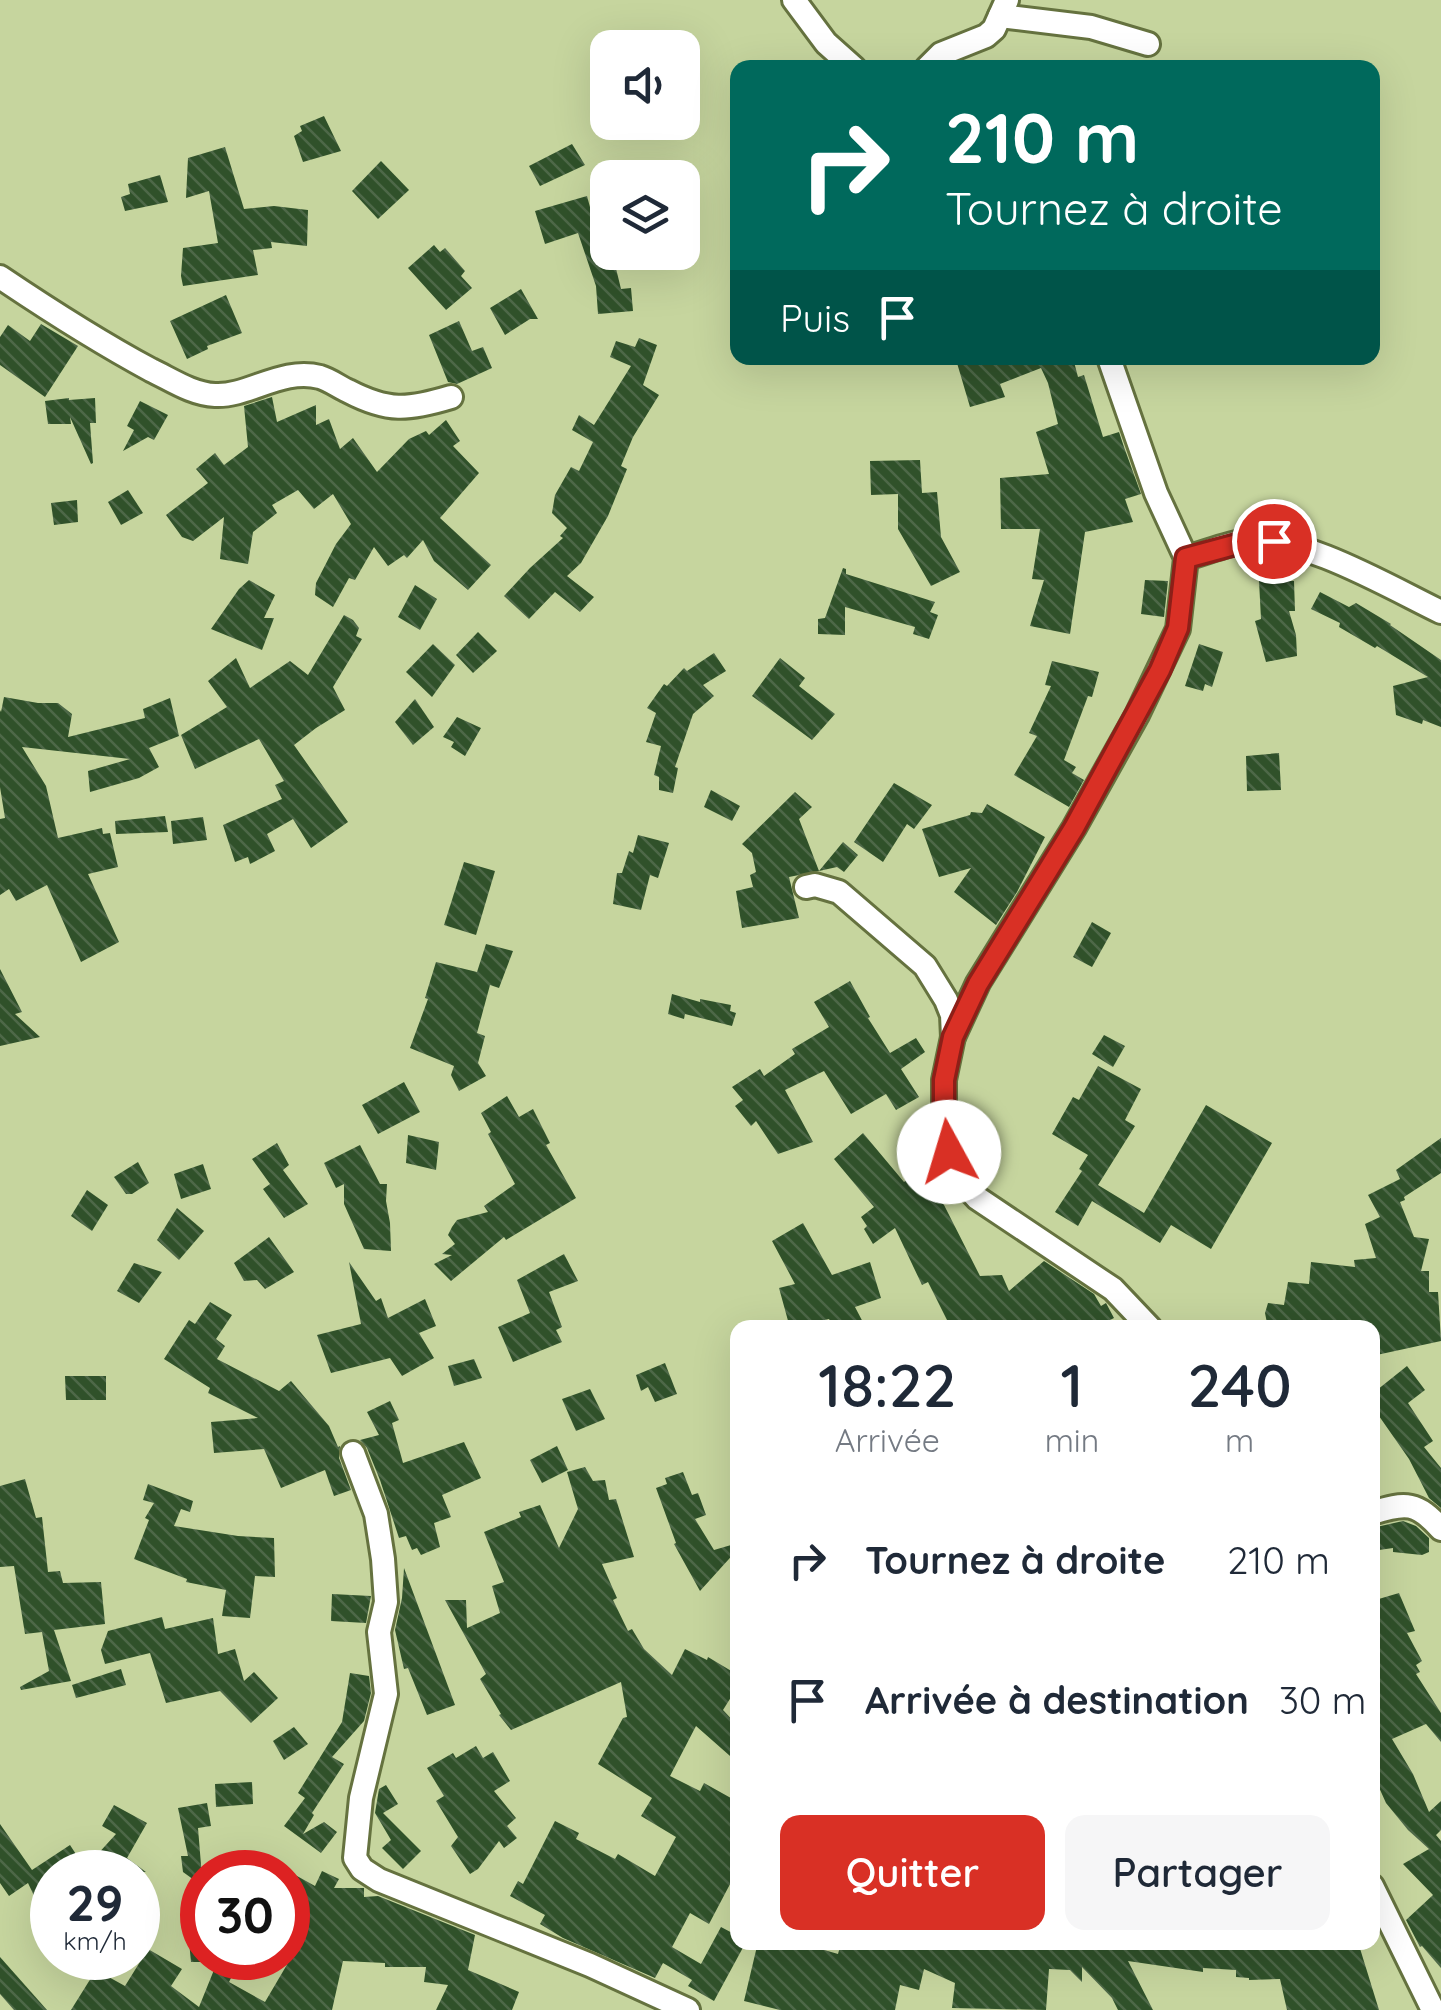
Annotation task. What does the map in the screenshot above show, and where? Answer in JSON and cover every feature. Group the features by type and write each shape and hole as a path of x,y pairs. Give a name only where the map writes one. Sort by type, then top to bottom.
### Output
{"street":[{"path":"794,0 826,43 845,60"},
{"path":"935,60 986,36 1004,8 1148,44"},
{"path":"0,277 130,359 190,390 229,394 278,378 302,376 320,377 392,408 411,408 451,397"},
{"path":"1112,365 1156,493 1186,558 1178,628 1160,670 1074,828 978,984 953,1037 944,1080 944,1114 949,1152 976,1198 1113,1289 1144,1320"},
{"path":"1186,558 1245,542 1274,541 1346,566 1441,612"},
{"path":"806,887 816,885 839,892 925,966 952,1015 953,1037"},
{"path":"354,1453 376,1514 386,1602 380,1632 386,1694 361,1798 355,1858 362,1869 379,1880 590,1964 688,2010"},
{"path":"1380,1511 1404,1505 1415,1507 1441,1529"},
{"path":"1380,1902 1433,2010"}],"building":[{"path":"324,116 341,151 303,162 294,136 302,131 300,126"},
{"path":"572,144 585,165 540,186 529,166"},
{"path":"225,147 244,209 274,206 308,210 307,246 271,242 272,248 253,250 258,275 183,286 183,248 218,243 209,191 186,198 188,158"},
{"path":"381,161 409,190 378,219 352,191"},
{"path":"160,175 168,202 125,211 121,197 130,194 128,184"},
{"path":"587,196 590,268 578,233 545,244 535,211"},
{"path":"434,245 440,252 445,248 465,271 461,276 472,288 446,310 408,268"},
{"path":"591,270 616,270 621,289 631,288 633,311 598,314"},
{"path":"521,289 538,319 530,319 505,335 490,308"},
{"path":"226,295 242,333 207,346 208,349 187,359 170,321"},
{"path":"459,321 472,351 483,347 492,368 457,384 448,382 429,335"},
{"path":"41,324 78,346 45,397 0,365 0,337 8,325 30,341"},
{"path":"639,338 657,345 643,385 659,395 633,437 621,466 627,469 608,516 581,563 567,576 594,597 580,612 555,592 529,619 504,596 563,538 560,536 567,528 552,513 555,495 571,467 579,471 593,442 572,430 579,415 594,425 631,366 610,357 616,341 635,347"},
{"path":"958,365 1075,365 1078,377 1084,375 1103,437 1119,432 1141,494 1125,499 1133,522 1085,532 1070,634 1030,626 1044,580 1032,579 1040,529 1001,529 1000,478 1049,474 1036,432 1058,424 1048,383 1041,368 1000,384 1005,397 970,407"},
{"path":"272,397 277,422 316,405 316,425 329,419 340,449 353,438 377,472 409,439 426,431 429,435 446,420 460,441 453,446 479,473 440,518 491,565 468,590 434,561 423,540 407,558 404,555 388,566 374,547 355,580 349,578 333,607 315,595 316,583 351,524 333,494 314,509 298,490 272,505 277,513 253,532 248,564 220,559 224,517 193,541 182,537 166,515 208,483 196,469 215,453 224,465 248,447 244,406"},
{"path":"95,398 96,423 90,423 91,464 70,417 71,424 48,424 45,401"},
{"path":"140,401 168,415 154,440 148,437 123,451 134,430 127,426"},
{"path":"920,460 922,493 937,492 941,537 960,572 931,586 898,529 898,494 871,495 870,461"},
{"path":"128,490 143,513 121,525 108,502"},
{"path":"77,500 78,522 54,525 51,503"},
{"path":"843,568 846,574 935,602 930,612 938,615 929,639 913,634 915,627 845,607 845,635 818,634 818,619 825,618"},
{"path":"249,580 275,595 264,618 274,618 262,650 211,629"},
{"path":"1145,580 1168,581 1164,617 1141,614"},
{"path":"1259,581 1294,581 1295,611 1289,611 1297,656 1266,662 1255,621 1261,619"},
{"path":"415,585 437,599 420,630 398,617"},
{"path":"1320,592 1349,607 1356,603 1441,660 1441,727 1396,715 1393,686 1428,677 1311,609"},
{"path":"344,615 359,628 356,636 362,639 333,687 345,710 294,745 348,822 311,848 293,819 267,834 275,851 250,864 248,857 235,862 223,825 282,799 275,785 284,781 259,739 195,769 181,735 227,707 208,681 236,658 250,688 290,661 308,675"},
{"path":"478,632 497,651 473,673 456,655"},
{"path":"433,644 455,665 432,697 406,672"},
{"path":"1199,644 1223,652 1212,687 1205,684 1203,691 1185,686"},
{"path":"714,653 726,671 703,685 714,696 693,714 675,767 678,768 673,793 659,790 659,777 654,775 661,746 646,742 656,713 647,708 664,684 667,686 684,668 687,671"},
{"path":"780,658 805,678 799,686 835,714 812,740 752,696"},
{"path":"1052,661 1099,672 1064,760 1076,767 1072,773 1084,780 1069,807 1014,775 1037,736 1029,733 1051,686 1045,685"},
{"path":"4,697 58,703 72,714 68,737 145,718 143,709 170,698 179,736 149,748 159,767 139,778 90,792 88,771 130,759 22,747 46,786 58,838 102,828 103,834 110,833 118,867 88,874 119,942 81,962 47,885 16,901 9,889 0,895 0,819 5,818 0,787 0,710"},
{"path":"415,699 434,727 413,745 395,722"},
{"path":"457,717 481,728 465,756 451,747 454,742 443,737"},
{"path":"1279,753 1281,790 1247,791 1246,756"},
{"path":"894,783 932,805 914,829 907,824 883,862 854,842"},
{"path":"711,790 740,806 732,821 704,807"},
{"path":"795,792 812,807 799,819 819,871 789,877 799,918 742,928 736,891 753,887 750,875 756,872 752,853 742,844"},
{"path":"987,804 1045,837 996,925 954,892 971,868 939,877 922,829 971,812 982,813"},
{"path":"165,816 168,832 116,834 115,821"},
{"path":"203,817 207,840 173,844 171,821"},
{"path":"638,835 669,843 658,878 650,875 641,910 613,904 617,873 622,873"},
{"path":"843,842 858,855 844,872 837,867 819,871"},
{"path":"464,862 495,871 476,935 444,925"},
{"path":"1092,922 1111,933 1092,967 1073,957"},
{"path":"486,944 513,951 499,988 490,985 477,1033 485,1036 478,1063 486,1076 459,1091 451,1075 454,1066 410,1048 428,999 425,998 436,962 477,972"},
{"path":"0,969 22,1012 15,1014 40,1037 0,1046"},
{"path":"850,981 890,1053 916,1038 925,1052 901,1069 919,1097 896,1110 886,1094 851,1114 824,1071 785,1090 813,1142 778,1154 756,1121 751,1126 735,1106 743,1100 732,1087 760,1069 764,1076 795,1054 792,1049 829,1027 814,1002"},
{"path":"672,994 731,1005 730,1011 736,1013 732,1026 685,1014 684,1019 668,1014"},
{"path":"1104,1035 1125,1046 1113,1067 1092,1054"},
{"path":"1098,1066 1141,1089 1125,1120 1135,1126 1098,1185 1144,1213 1206,1105 1272,1143 1211,1249 1171,1225 1160,1243 1092,1201 1078,1226 1055,1212 1088,1155 1052,1134 1073,1097 1079,1100"},
{"path":"404,1082 420,1112 378,1134 362,1105"},
{"path":"507,1096 519,1117 533,1109 550,1143 546,1145 576,1198 506,1240 504,1237 451,1281 434,1264 452,1255 442,1254 455,1244 448,1235 452,1227 457,1220 488,1212 484,1206 515,1184 481,1113"},
{"path":"863,1133 904,1182 908,1179 917,1190 928,1186 944,1205 980,1276 1002,1275 1009,1291 1044,1261 1094,1294 1101,1306 1106,1303 1114,1318 947,1320 928,1282 922,1285 895,1228 873,1244 861,1217 874,1207 834,1159"},
{"path":"408,1135 439,1142 436,1170 406,1163"},
{"path":"1441,1138 1441,1173 1400,1202 1414,1237 1429,1239 1421,1271 1429,1271 1429,1292 1438,1292 1441,1341 1380,1354 1380,1320 1266,1320 1268,1303 1284,1305 1288,1282 1309,1284 1311,1262 1355,1267 1354,1260 1376,1258 1365,1224 1380,1217 1368,1195 1400,1179 1396,1170"},
{"path":"277,1143 289,1165 283,1170 308,1204 284,1218 263,1189 270,1184 252,1159"},
{"path":"360,1145 380,1184 387,1184 391,1251 364,1249 344,1204 344,1184 336,1188 324,1163"},
{"path":"138,1162 149,1183 126,1194 114,1177"},
{"path":"203,1164 211,1189 181,1199 174,1174"},
{"path":"87,1190 108,1205 92,1231 71,1216"},
{"path":"177,1208 204,1231 179,1260 157,1240"},
{"path":"803,1223 832,1275 870,1262 881,1298 855,1307 862,1320 788,1320 779,1288 795,1284 772,1241"},
{"path":"269,1237 294,1272 265,1289 257,1280 244,1281 234,1263"},
{"path":"564,1254 578,1281 549,1292 562,1327 556,1330 562,1342 513,1362 498,1327 530,1313 517,1280"},
{"path":"349,1262 376,1301 381,1298 388,1318 425,1299 436,1326 419,1333 434,1358 402,1376 390,1358 331,1373 317,1335 361,1324"},
{"path":"134,1263 162,1272 139,1303 117,1291"},
{"path":"210,1302 232,1315 216,1339 225,1346 217,1359 279,1391 291,1381 329,1426 340,1446 339,1458 351,1490 334,1496 325,1470 281,1488 264,1449 214,1453 211,1422 258,1418 208,1393 210,1388 164,1359 189,1320 195,1324"},
{"path":"474,1359 482,1378 454,1386 448,1366"},
{"path":"665,1363 677,1394 655,1402 648,1387 641,1391 636,1375"},
{"path":"1407,1366 1425,1390 1408,1403 1433,1441 1424,1447 1441,1468 1441,1508 1429,1498 1409,1459 1380,1417 1380,1388"},
{"path":"65,1376 106,1376 106,1400 66,1400"},
{"path":"590,1389 605,1419 576,1431 562,1399"},
{"path":"390,1401 399,1420 392,1423 403,1463 464,1442 481,1478 442,1495 451,1517 434,1523 440,1547 421,1555 417,1548 412,1550 406,1536 399,1538 380,1480 360,1440 379,1435 367,1412"},
{"path":"557,1446 568,1470 542,1483 530,1460"},
{"path":"585,1467 593,1481 605,1480 609,1500 616,1499 634,1557 602,1564 628,1631 632,1629 644,1649 672,1675 685,1649 730,1670 730,1699 723,1710 730,1717 730,1756 696,1726 670,1776 700,1791 704,1783 730,1798 730,1884 709,1924 690,1913 672,1947 701,1964 721,1927 730,1932 730,1950 742,1950 714,2001 688,1986 692,1980 663,1963 655,1978 563,1938 540,1924 545,1915 510,1896 518,1881 523,1884 555,1821 579,1833 576,1839 615,1859 618,1854 655,1876 676,1837 641,1816 652,1798 598,1764 627,1717 621,1682 511,1730 480,1679 486,1674 445,1600 466,1600 467,1628 500,1613 492,1586 504,1582 484,1532 540,1505 559,1548 578,1509 567,1472"},
{"path":"683,1472 692,1495 698,1493 706,1515 695,1519 714,1550 730,1545 730,1558 700,1591 674,1544 656,1488 667,1484 665,1478"},
{"path":"25,1479 36,1518 42,1517 48,1572 60,1571 63,1583 101,1582 105,1624 54,1630 71,1681 21,1690 20,1687 49,1671 42,1632 25,1634 14,1566 0,1567 0,1486"},
{"path":"148,1484 193,1501 190,1512 181,1509 174,1526 274,1538 275,1577 255,1576 250,1618 222,1616 226,1590 186,1582 187,1579 134,1559 149,1520 145,1518 154,1503 143,1500"},
{"path":"1403,1521 1416,1526 1429,1538 1429,1552 1422,1555 1393,1552 1393,1548 1380,1550 1380,1526"},
{"path":"404,1568 455,1705 427,1715 408,1668 404,1669 395,1630"},
{"path":"1399,1593 1415,1631 1407,1633 1422,1661 1416,1665 1420,1672 1416,1674 1441,1713 1441,1742 1426,1724 1392,1739 1429,1812 1441,1801 1441,1830 1436,1835 1441,1841 1441,1968 1420,1947 1406,1920 1433,1895 1403,1864 1429,1849 1408,1830 1380,1790 1380,1599"},
{"path":"332,1594 371,1596 366,1623 331,1621"},
{"path":"162,1617 165,1629 213,1618 218,1654 235,1649 244,1681 254,1672 278,1698 251,1723 220,1691 166,1703 150,1653 105,1664 101,1650 108,1631"},
{"path":"121,1669 126,1685 76,1698 72,1685"},
{"path":"350,1673 369,1676 371,1693 364,1721 332,1757 344,1764 303,1834 324,1822 337,1832 321,1853 284,1826 305,1798 298,1793 342,1722"},
{"path":"294,1727 308,1744 284,1760 273,1741"},
{"path":"476,1746 483,1758 493,1752 510,1781 494,1791 516,1818 507,1826 517,1838 504,1848 499,1841 470,1874 451,1846 458,1837 436,1801 444,1796 427,1768 453,1753 456,1758"},
{"path":"252,1782 253,1804 216,1807 215,1784"},
{"path":"386,1785 398,1804 383,1813 421,1851 403,1869 382,1848 391,1840 375,1813 379,1789"},
{"path":"207,1803 211,1826 198,1828 200,1850 187,1850 178,1808"},
{"path":"114,1805 147,1823 132,1850 101,1850 116,1834 102,1826"},
{"path":"0,1824 30,1867 30,1887 28,1883 9,1896 0,1883"},
{"path":"322,1871 339,1879 334,1888 364,1888 364,1897 378,1896 475,1935 468,1970 519,1992 512,2010 436,2010 448,1985 424,1982 426,1967 343,1961 332,2010 71,2010 90,1980 114,1980 125,1986 129,1980 160,1980 160,1956 180,1968 171,1986 199,2007 210,1980 230,1980 265,2002 278,1980 310,1980 310,1883 315,1886"},
{"path":"756,1950 824,1950 838,1954 839,1950 1360,1950 1379,2010 1287,2010 1280,1979 1249,1980 1236,1977 1236,1970 1203,1968 1203,1972 1128,1961 1153,2010 1118,2010 1112,1998 1082,1967 1082,1982 1070,1970 1049,1969 1046,2010 952,2008 955,1983 924,1969 919,1990 900,1985 895,2010 780,2010 744,2001"},
{"path":"0,1957 47,2010 14,2010 0,1994"}],"route":[{"path":"949,1152 944,1080 953,1037 978,984 1074,828 1160,670 1178,628 1186,558 1245,542 1274,541"}]}
